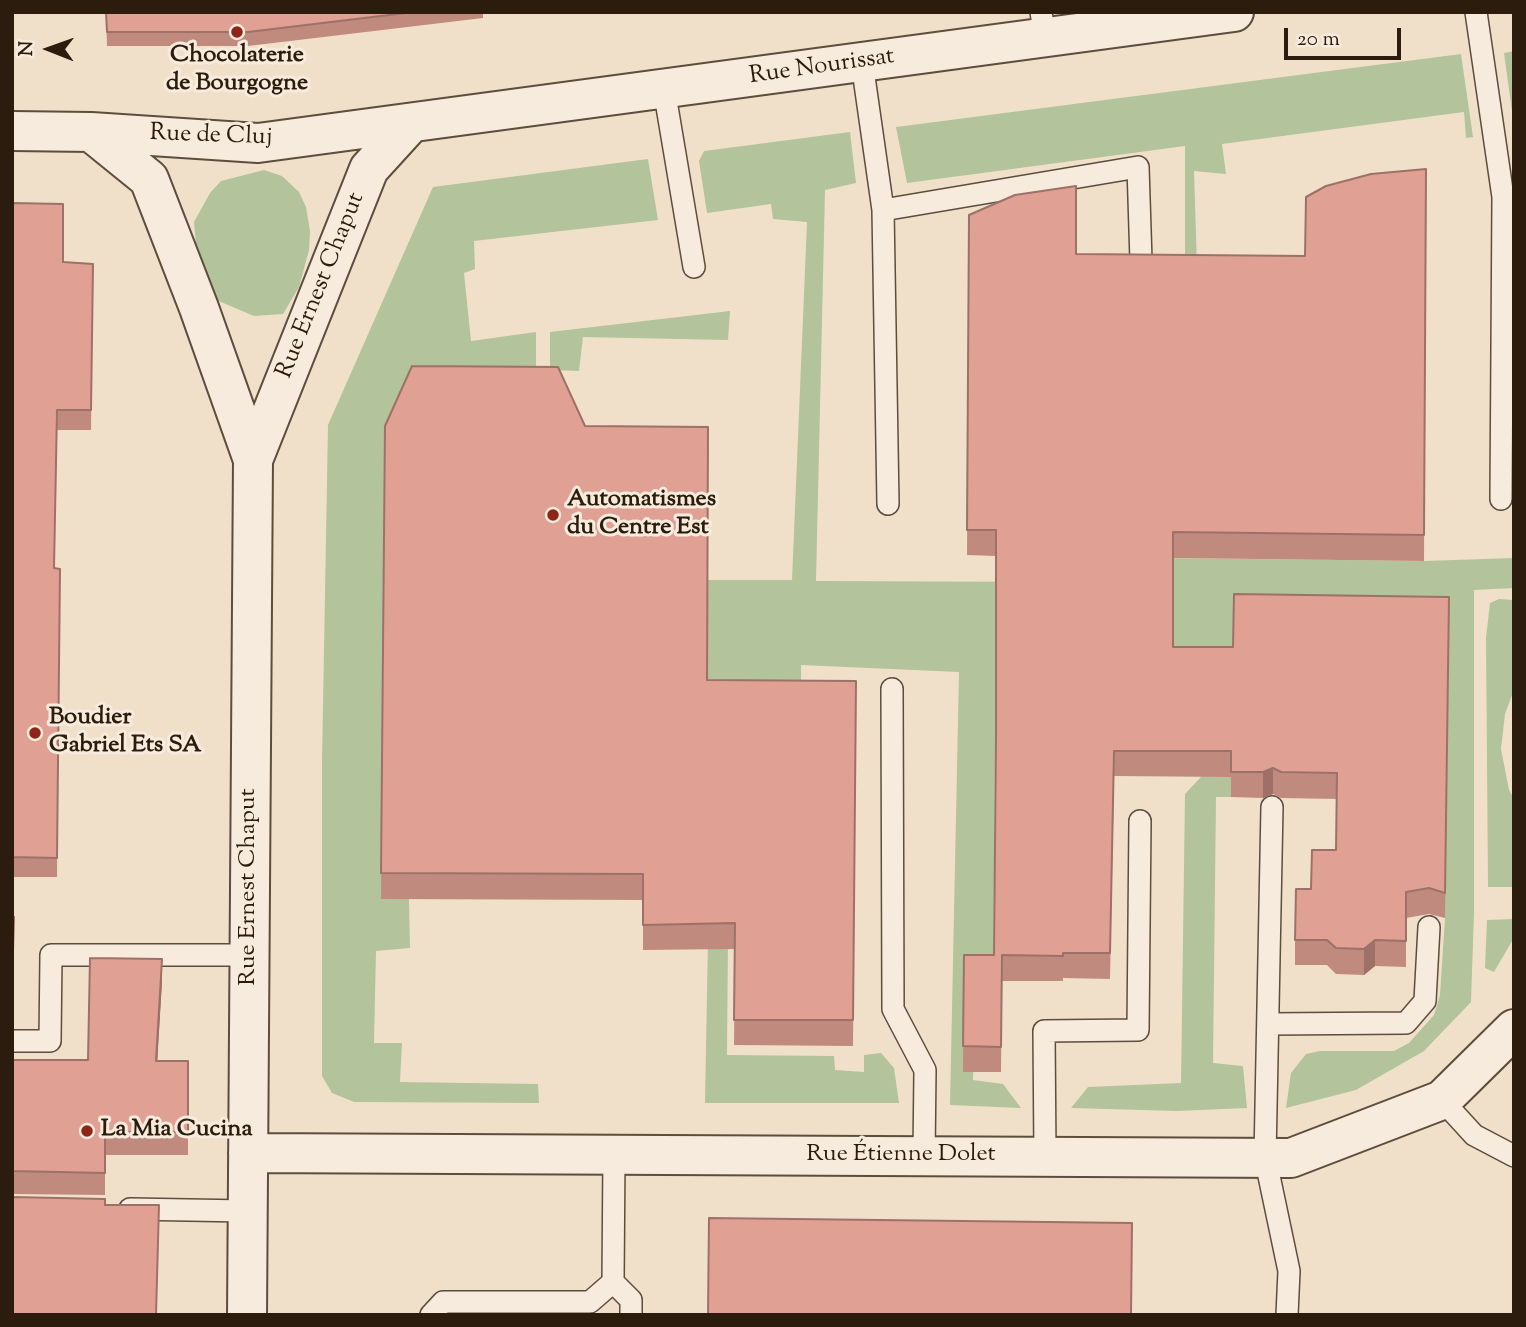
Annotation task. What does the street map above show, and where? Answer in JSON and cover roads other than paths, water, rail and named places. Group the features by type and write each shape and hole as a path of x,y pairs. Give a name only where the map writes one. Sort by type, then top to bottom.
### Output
{"street":[{"name":"Rue Nourissat","path":"410,124 862,63 1043,25 1234,12"},
{"name":"Rue de Cluj","path":"12,131 91,132 258,143 410,124"},
{"name":"Rue Ernest Chaput","path":"253,460 369,169 410,124"},
{"name":"Rue Ernest Chaput","path":"91,132 149,179 199,307 253,460 247,1315"},
{"name":"Rue Étienne Dolet","path":"248,1153 1291,1157 1442,1100 1514,1029"}],"lane":[{"path":"1476,12 1503,197 1501,499"},
{"path":"862,63 883,210 888,504"},
{"path":"664,89 694,267"},
{"path":"883,210 1138,167 1141,261"},
{"path":"892,689 893,1009 925,1070 924,1156"},
{"path":"1272,807 1265,1157 1289,1271 1287,1315"},
{"path":"1045,1156 1044,1031 1138,1030 1140,821"},
{"path":"1268,1024 1406,1023 1424,1001 1429,927"},
{"path":"12,1041 50,1041 51,955 249,955"},
{"path":"1442,1100 1474,1135 1514,1156"},
{"path":"614,1154 613,1282 631,1300 631,1315"},
{"path":"110,1209 247,1211"},
{"path":"431,1315 443,1302 590,1302 613,1282"}],"place":[{"name":"Chocolaterie de Bourgogne","path":"237,32"},
{"name":"Automatismes du Centre Est","path":"553,515"},
{"name":"Boudier Gabriel Ets SA","path":"35,733"},
{"name":"La Mia Cucina","path":"87,1131"}]}
